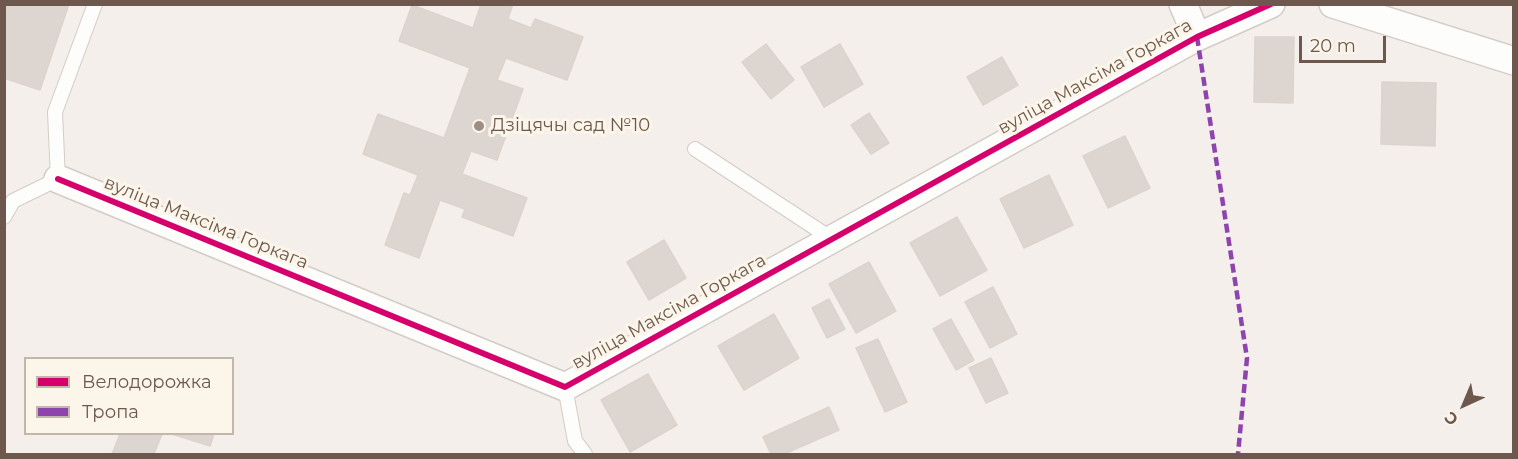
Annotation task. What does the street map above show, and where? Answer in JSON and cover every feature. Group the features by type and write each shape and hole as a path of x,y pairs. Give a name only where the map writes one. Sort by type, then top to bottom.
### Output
{"street":[{"path":"1183,4 1197,37"},
{"name":"вуліца Максіма Горкага","path":"58,179 565,387 1197,37 1271,4"},
{"path":"1333,4 1514,61"}],"lane":[{"path":"4,216 13,201 58,179 55,112 94,4"},
{"path":"695,149 832,239"},
{"path":"565,387 575,441 585,454"}],"building":[{"path":"4,4 69,4 40,90 4,78"},
{"name":"Дзіцячы сад №10","path":"481,4 513,4 508,19 531,28 535,19 583,37 567,80 506,58 497,80 523,89 497,160 471,151 462,174 527,198 513,236 462,217 465,209 440,200 419,258 385,245 404,193 410,195 418,175 363,154 378,114 444,138 470,68 399,41 412,5 473,28"},
{"path":"1255,37 1294,37 1293,103 1254,102"},
{"path":"766,44 794,80 771,99 742,62"},
{"path":"840,44 863,84 824,107 801,67"},
{"path":"1002,57 1018,85 983,105 967,77"},
{"path":"1382,82 1436,83 1435,146 1381,144"},
{"path":"869,113 889,143 871,154 851,125"},
{"path":"1125,136 1150,188 1108,208 1083,156"},
{"path":"1049,175 1073,225 1024,248 1000,199"},
{"path":"957,217 987,270 940,296 910,243"},
{"path":"664,240 686,278 649,300 627,262"},
{"path":"869,262 896,311 856,333 829,284"},
{"path":"993,287 1017,334 990,348 965,302"},
{"path":"829,299 845,329 827,338 812,308"},
{"path":"774,314 799,358 744,390 718,346"},
{"path":"951,319 974,360 956,370 933,329"},
{"path":"878,339 907,402 885,412 856,348"},
{"path":"991,358 1008,393 986,403 969,368"},
{"path":"648,374 677,425 630,452 601,400"},
{"path":"829,407 839,430 784,454 771,454 763,437"},
{"path":"120,435 162,435 154,454 112,454"},
{"path":"175,435 214,435 210,446"}],"marked path":[{"path":"1197,37 1247,358 1238,454"}],"cycle path":[{"path":"58,179 565,387 1197,37 1271,4"}],"place":[{"name":"Дзіцячы сад №10","path":"479,126"}]}
